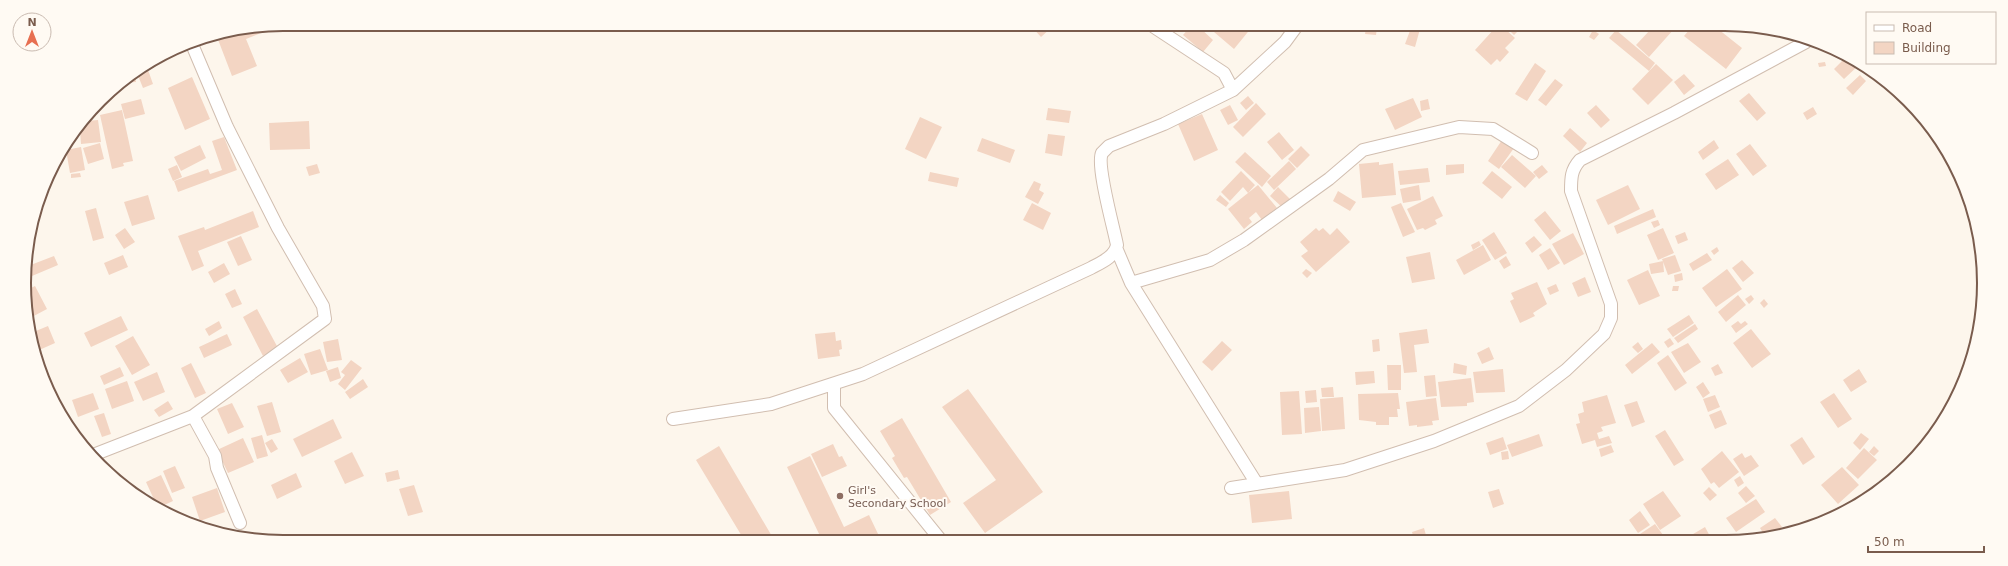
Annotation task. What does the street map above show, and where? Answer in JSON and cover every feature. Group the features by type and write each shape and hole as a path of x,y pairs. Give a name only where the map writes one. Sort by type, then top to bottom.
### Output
{"street":[{"path":"1160,31 1224,73 1233,90"},
{"path":"1257,484 1131,283 1117,250 1101,161 1102,153 1109,146 1164,124 1233,90 1285,42 1293,31"},
{"path":"1231,488 1345,470 1434,441 1519,406 1566,370 1604,334 1611,318 1611,304 1571,191 1571,176 1574,167 1580,160 1674,113 1803,43"},
{"path":"98,453 193,416 325,319 323,306 278,228 226,127 193,47"},
{"path":"1131,283 1210,260 1244,240 1329,179 1363,150 1458,127 1493,129 1532,153"},
{"path":"673,419 771,404 863,374 912,353 961,328 1090,268 1117,250"},
{"path":"834,384 834,408 937,535"},
{"path":"193,416 216,456 217,468 240,523"}],"building":[{"path":"1036,31 1048,31 1041,37"},
{"path":"1186,31 1203,31 1213,40 1203,52 1183,35"},
{"path":"1215,31 1249,31 1234,49 1214,32"},
{"path":"1366,31 1377,31 1376,35 1365,34"},
{"path":"1410,31 1419,31 1415,47 1405,44"},
{"path":"1492,31 1507,31 1515,38 1505,48 1509,52 1500,62 1497,59 1491,65 1475,50"},
{"path":"1510,31 1518,31 1514,35"},
{"path":"1592,31 1599,34 1594,40 1589,37"},
{"path":"1615,31 1617,31 1655,63 1649,71 1609,38"},
{"path":"1649,31 1672,31 1649,57 1636,45"},
{"path":"1688,31 1721,31 1742,48 1726,69 1684,36"},
{"path":"263,32 246,39 257,66 232,76 218,40 250,33"},
{"path":"1843,60 1856,68 1844,79 1834,69"},
{"path":"1825,62 1826,66 1819,67 1818,63"},
{"path":"1535,63 1546,71 1527,101 1515,94"},
{"path":"1656,64 1673,80 1648,105 1632,89"},
{"path":"148,70 153,84 143,88 138,77"},
{"path":"1684,74 1695,86 1684,95 1674,82"},
{"path":"1860,75 1866,81 1853,95 1846,88"},
{"path":"192,77 210,119 185,130 168,88"},
{"path":"1555,79 1563,85 1546,106 1538,100"},
{"path":"1749,93 1766,113 1757,121 1739,101"},
{"path":"1248,96 1254,103 1246,110 1240,103"},
{"path":"1413,98 1422,117 1395,130 1385,109"},
{"path":"141,99 145,114 125,119 121,104"},
{"path":"1428,99 1430,109 1421,111 1420,101"},
{"path":"1256,103 1266,114 1243,137 1233,127"},
{"path":"1230,105 1238,120 1228,125 1220,110"},
{"path":"1596,105 1610,120 1601,128 1587,113"},
{"path":"1813,107 1817,114 1807,120 1803,113"},
{"path":"1048,108 1071,111 1069,123 1046,120"},
{"path":"122,110 133,161 123,163 124,166 112,169 100,115"},
{"path":"1202,114 1218,150 1194,161 1178,124"},
{"path":"920,117 942,127 926,159 905,149"},
{"path":"98,120 101,142 81,144 80,134 91,121"},
{"path":"309,121 310,149 270,150 269,123"},
{"path":"1570,128 1587,143 1580,152 1563,136"},
{"path":"1279,132 1294,150 1282,160 1267,142"},
{"path":"1048,134 1065,136 1062,156 1045,153"},
{"path":"224,137 237,170 178,192 174,181 208,169 210,174 222,170 212,141"},
{"path":"982,138 1015,150 1010,163 977,151"},
{"path":"1502,140 1514,148 1499,169 1488,161"},
{"path":"1714,140 1719,148 1703,160 1698,152"},
{"path":"100,143 104,159 88,164 83,148"},
{"path":"1750,144 1767,166 1753,176 1736,154"},
{"path":"200,145 206,158 181,171 174,157"},
{"path":"1301,146 1310,155 1297,168 1288,159"},
{"path":"81,147 85,170 70,173 67,154 69,149"},
{"path":"1245,152 1271,176 1262,187 1235,162"},
{"path":"1512,155 1536,176 1525,188 1501,167"},
{"path":"1728,159 1739,175 1716,190 1705,174"},
{"path":"1289,161 1296,169 1274,190 1267,182"},
{"path":"1379,162 1379,165 1393,163 1396,195 1362,198 1359,164"},
{"path":"317,164 320,173 309,176 306,167"},
{"path":"1464,164 1464,173 1446,175 1446,165"},
{"path":"177,165 182,177 173,181 168,169"},
{"path":"1542,165 1548,172 1539,179 1533,172"},
{"path":"1428,168 1430,182 1400,185 1398,171"},
{"path":"1241,171 1255,185 1248,193 1243,187 1230,201 1221,192"},
{"path":"1492,171 1512,187 1502,199 1482,183"},
{"path":"930,172 959,178 957,187 928,181"},
{"path":"80,173 81,177 71,178 71,174"},
{"path":"1034,181 1041,184 1039,190 1044,193 1038,204 1025,197"},
{"path":"1258,185 1277,208 1262,220 1256,212 1249,218 1252,222 1244,229 1228,209"},
{"path":"1419,185 1421,200 1403,203 1400,189"},
{"path":"1628,185 1640,209 1608,225 1596,200"},
{"path":"1278,187 1291,200 1283,208 1270,196"},
{"path":"1338,191 1356,202 1350,211 1333,201"},
{"path":"148,195 155,219 132,226 124,202"},
{"path":"1220,195 1229,203 1226,207 1216,200"},
{"path":"1433,196 1443,216 1435,220 1437,224 1425,230 1423,228 1417,230 1407,209"},
{"path":"1032,203 1051,213 1043,230 1023,220"},
{"path":"1401,203 1415,232 1403,237 1391,207"},
{"path":"96,208 104,238 93,241 85,211"},
{"path":"1653,209 1656,217 1617,234 1614,226"},
{"path":"253,211 259,227 198,251 204,266 192,271 178,236 204,227 205,230"},
{"path":"1545,211 1561,231 1550,240 1534,220"},
{"path":"1658,220 1660,225 1654,228 1651,222"},
{"path":"125,228 135,242 124,249 115,235"},
{"path":"1316,228 1319,231 1323,228 1330,235 1337,228 1350,242 1316,272 1301,256 1308,251 1300,242"},
{"path":"1663,228 1674,253 1658,260 1647,235"},
{"path":"1494,232 1507,253 1495,260 1482,240"},
{"path":"1685,232 1688,240 1678,244 1675,236"},
{"path":"1573,233 1584,254 1564,265 1552,244"},
{"path":"241,236 252,260 238,266 227,242"},
{"path":"1534,236 1542,245 1532,253 1525,243"},
{"path":"1479,241 1481,245 1473,250 1471,245"},
{"path":"1483,245 1491,260 1464,275 1456,260"},
{"path":"1717,247 1719,251 1714,255 1711,251"},
{"path":"1550,248 1560,263 1548,270 1539,255"},
{"path":"1430,252 1435,279 1412,283 1406,257"},
{"path":"1707,253 1712,260 1693,271 1689,264"},
{"path":"123,255 128,267 109,275 104,263"},
{"path":"1675,255 1681,271 1668,275 1662,259"},
{"path":"54,256 58,265 32,276 32,264"},
{"path":"1506,256 1511,265 1504,269 1499,261"},
{"path":"1742,260 1754,273 1743,282 1732,268"},
{"path":"1663,261 1664,272 1651,274 1649,264"},
{"path":"224,263 230,274 214,283 208,272"},
{"path":"1306,269 1312,273 1307,278 1302,273"},
{"path":"1727,269 1742,289 1716,307 1702,288"},
{"path":"1648,270 1660,296 1639,305 1627,280"},
{"path":"1682,273 1683,280 1675,282 1674,275"},
{"path":"1585,277 1591,292 1578,297 1572,283"},
{"path":"1537,282 1547,304 1533,313 1535,316 1520,323 1510,301 1514,299 1511,293"},
{"path":"1556,284 1559,291 1550,295 1547,288"},
{"path":"35,286 47,309 33,316 33,307 31,288"},
{"path":"1673,286 1679,286 1678,291 1672,291"},
{"path":"235,289 242,304 232,308 225,294"},
{"path":"1738,295 1746,305 1726,322 1718,312"},
{"path":"1751,295 1754,299 1749,304 1745,299"},
{"path":"1764,299 1768,304 1764,308 1760,303"},
{"path":"257,309 278,348 263,356 243,317"},
{"path":"1689,315 1694,323 1673,337 1667,329"},
{"path":"121,316 128,330 91,347 84,333"},
{"path":"219,321 222,328 209,336 205,329"},
{"path":"1738,321 1741,324 1745,321 1748,324 1736,333 1731,326"},
{"path":"1695,324 1698,329 1678,343 1674,338"},
{"path":"48,326 55,343 40,350 36,331"},
{"path":"1427,329 1429,343 1414,345 1417,372 1404,373 1399,333"},
{"path":"1751,329 1771,354 1752,368 1733,343"},
{"path":"835,332 836,341 841,340 842,349 839,350 840,356 818,359 815,334"},
{"path":"227,334 232,345 204,358 199,347"},
{"path":"133,336 150,365 132,375 115,346"},
{"path":"1670,338 1674,344 1668,348 1664,342"},
{"path":"338,339 342,360 327,362 323,342"},
{"path":"1379,339 1380,351 1373,352 1372,340"},
{"path":"1222,341 1232,350 1212,371 1202,362"},
{"path":"1638,342 1643,349 1638,353 1632,347"},
{"path":"1652,343 1660,352 1632,374 1625,365"},
{"path":"1688,343 1701,362 1684,373 1671,352"},
{"path":"1489,347 1494,359 1482,364 1477,353"},
{"path":"320,349 328,370 311,375 304,354"},
{"path":"1668,355 1687,383 1675,391 1657,363"},
{"path":"300,358 308,372 288,383 280,370"},
{"path":"351,360 362,368 345,390 338,384 345,375 341,372"},
{"path":"191,363 206,393 195,398 181,368"},
{"path":"1454,363 1467,366 1466,375 1453,373"},
{"path":"1718,364 1723,373 1715,376 1711,368"},
{"path":"1387,365 1401,365 1401,390 1388,390"},
{"path":"120,367 124,376 104,385 100,376"},
{"path":"338,367 341,378 330,382 326,371"},
{"path":"1503,369 1505,392 1476,393 1473,372"},
{"path":"1859,369 1867,382 1851,392 1843,380"},
{"path":"1374,371 1375,383 1356,385 1355,372"},
{"path":"157,372 165,392 143,401 134,382"},
{"path":"1435,375 1437,396 1426,397 1424,376"},
{"path":"1471,378 1474,402 1467,403 1467,406 1441,407 1438,382"},
{"path":"363,379 368,387 350,399 345,392"},
{"path":"127,381 134,401 112,409 105,389"},
{"path":"1703,382 1710,393 1703,398 1696,387"},
{"path":"1333,387 1334,397 1322,397 1321,388"},
{"path":"968,389 1043,492 985,533 963,503 996,480 942,407"},
{"path":"1316,390 1317,402 1306,403 1305,391"},
{"path":"1299,391 1302,434 1282,435 1280,392"},
{"path":"93,393 99,409 78,417 72,400"},
{"path":"1398,393 1400,409 1397,409 1398,417 1389,417 1389,425 1376,425 1376,422 1359,420 1358,394"},
{"path":"1834,393 1852,419 1838,428 1820,402"},
{"path":"1607,395 1616,423 1601,427 1603,431 1597,433 1599,439 1609,436 1612,443 1597,447 1595,440 1582,444 1576,424 1580,423 1578,414 1584,412 1582,402"},
{"path":"1715,395 1720,407 1708,412 1703,399"},
{"path":"1343,397 1345,429 1322,431 1320,399"},
{"path":"1436,398 1439,420 1432,421 1433,425 1417,427 1417,425 1409,426 1406,402"},
{"path":"168,401 173,409 159,417 154,410"},
{"path":"1637,401 1645,422 1632,427 1624,405"},
{"path":"272,402 281,432 267,436 257,406"},
{"path":"232,403 244,427 228,434 217,409"},
{"path":"1319,407 1321,431 1305,433 1304,408"},
{"path":"1721,410 1727,424 1715,429 1709,415"},
{"path":"104,413 111,434 102,437 94,416"},
{"path":"902,418 951,502 930,515 907,477 904,478 892,458 895,456 880,431"},
{"path":"333,419 342,438 302,457 293,439"},
{"path":"1665,430 1684,460 1674,466 1655,436"},
{"path":"1861,433 1869,439 1860,450 1853,443"},
{"path":"1539,434 1543,446 1512,457 1507,445"},
{"path":"262,435 268,456 257,459 251,438"},
{"path":"1503,437 1507,449 1490,455 1486,443"},
{"path":"1802,437 1815,457 1803,465 1790,445"},
{"path":"243,438 254,462 228,473 217,450"},
{"path":"272,439 278,449 271,453 265,443"},
{"path":"833,444 839,457 842,456 847,466 822,477 811,454"},
{"path":"1611,445 1614,452 1601,457 1599,449"},
{"path":"719,446 771,535 741,535 696,460"},
{"path":"1874,446 1879,451 1874,456 1869,452"},
{"path":"1864,448 1877,460 1858,479 1846,468"},
{"path":"1508,451 1509,459 1502,460 1501,452"},
{"path":"1722,451 1739,472 1719,488 1714,482 1711,484 1701,469"},
{"path":"352,452 364,476 345,484 334,461"},
{"path":"1742,453 1745,458 1751,455 1759,466 1744,476 1733,459"},
{"path":"810,456 844,527 869,515 879,535 820,535 787,467"},
{"path":"175,466 185,488 172,493 163,471"},
{"path":"1842,467 1859,485 1838,504 1821,485"},
{"path":"398,470 400,479 387,482 385,473"},
{"path":"296,473 302,487 277,499 271,485"},
{"path":"161,475 173,501 164,505 154,499 146,482"},
{"path":"1740,476 1744,483 1738,487 1734,480"},
{"path":"414,485 423,512 408,516 399,489"},
{"path":"1746,486 1755,496 1746,503 1738,493"},
{"path":"1709,487 1717,495 1710,501 1703,493"},
{"path":"217,488 225,512 200,521 192,497"},
{"path":"1499,489 1504,504 1493,508 1488,492"},
{"path":"1289,491 1292,519 1252,523 1249,495"},
{"path":"1663,491 1681,516 1660,530 1643,504"},
{"path":"1756,499 1765,512 1736,532 1726,518"},
{"path":"1640,511 1650,525 1638,533 1629,520"},
{"path":"1775,518 1782,527 1762,532 1760,528"},
{"path":"1655,524 1663,535 1641,535"},
{"path":"1705,527 1709,535 1691,535"},
{"path":"1424,528 1426,535 1413,535 1412,532"}],"place":[{"name":"Girl's Secondary School","path":"840,496"}]}
